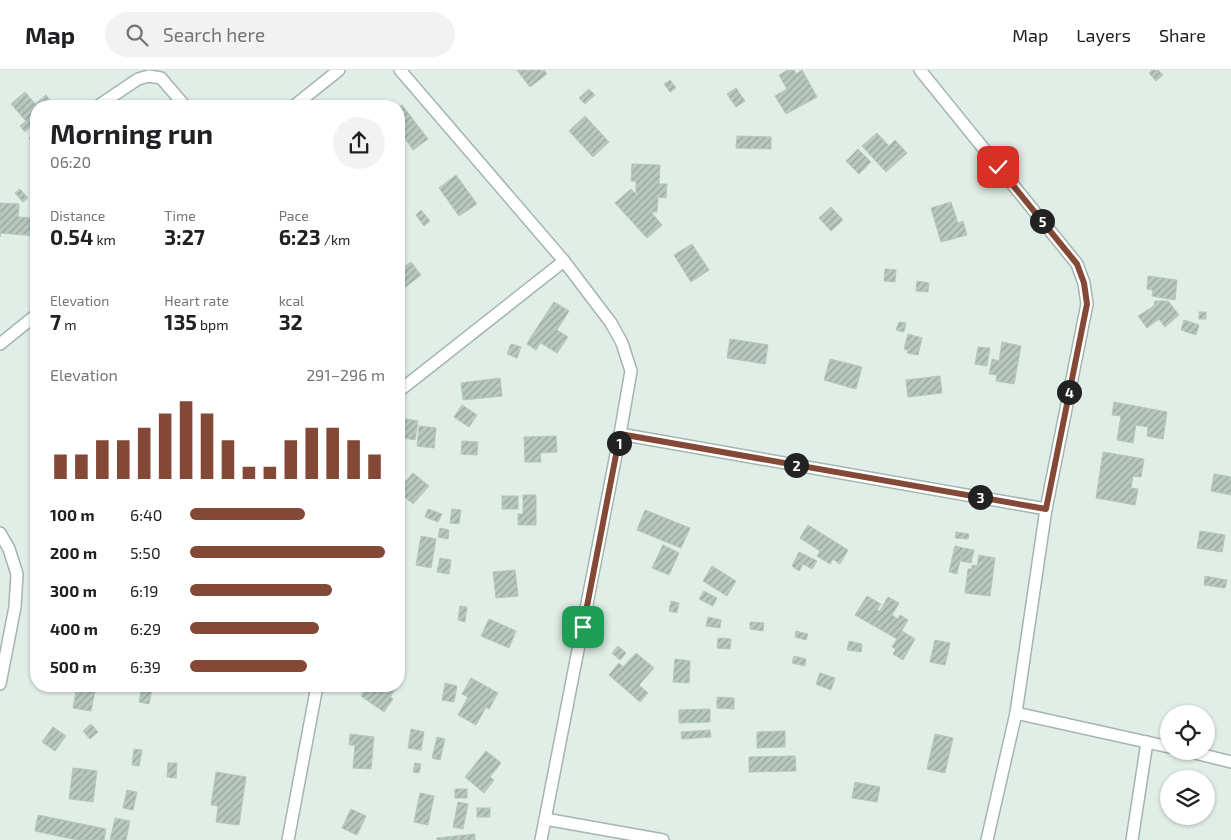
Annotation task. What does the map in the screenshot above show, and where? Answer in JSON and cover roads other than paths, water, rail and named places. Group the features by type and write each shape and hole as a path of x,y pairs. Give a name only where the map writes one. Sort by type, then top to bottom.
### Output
{"street":[{"path":"302,100 339,70"},
{"path":"400,70 564,261 611,323 622,343 631,371 541,840"},
{"path":"920,70 1077,264 1084,283 1087,304 1046,509 1016,713 987,840"},
{"path":"107,100 138,80 149,76 161,78 180,100"},
{"path":"405,386 564,261"},
{"path":"0,344 30,320"},
{"path":"620,434 1046,509"},
{"path":"0,534 10,549 17,574 15,606 0,684"},
{"path":"288,840 316,692"},
{"path":"1016,713 1160,745"},
{"path":"1132,840 1147,742"},
{"path":"1215,758 1231,762"},
{"path":"545,819 663,840"}]}
